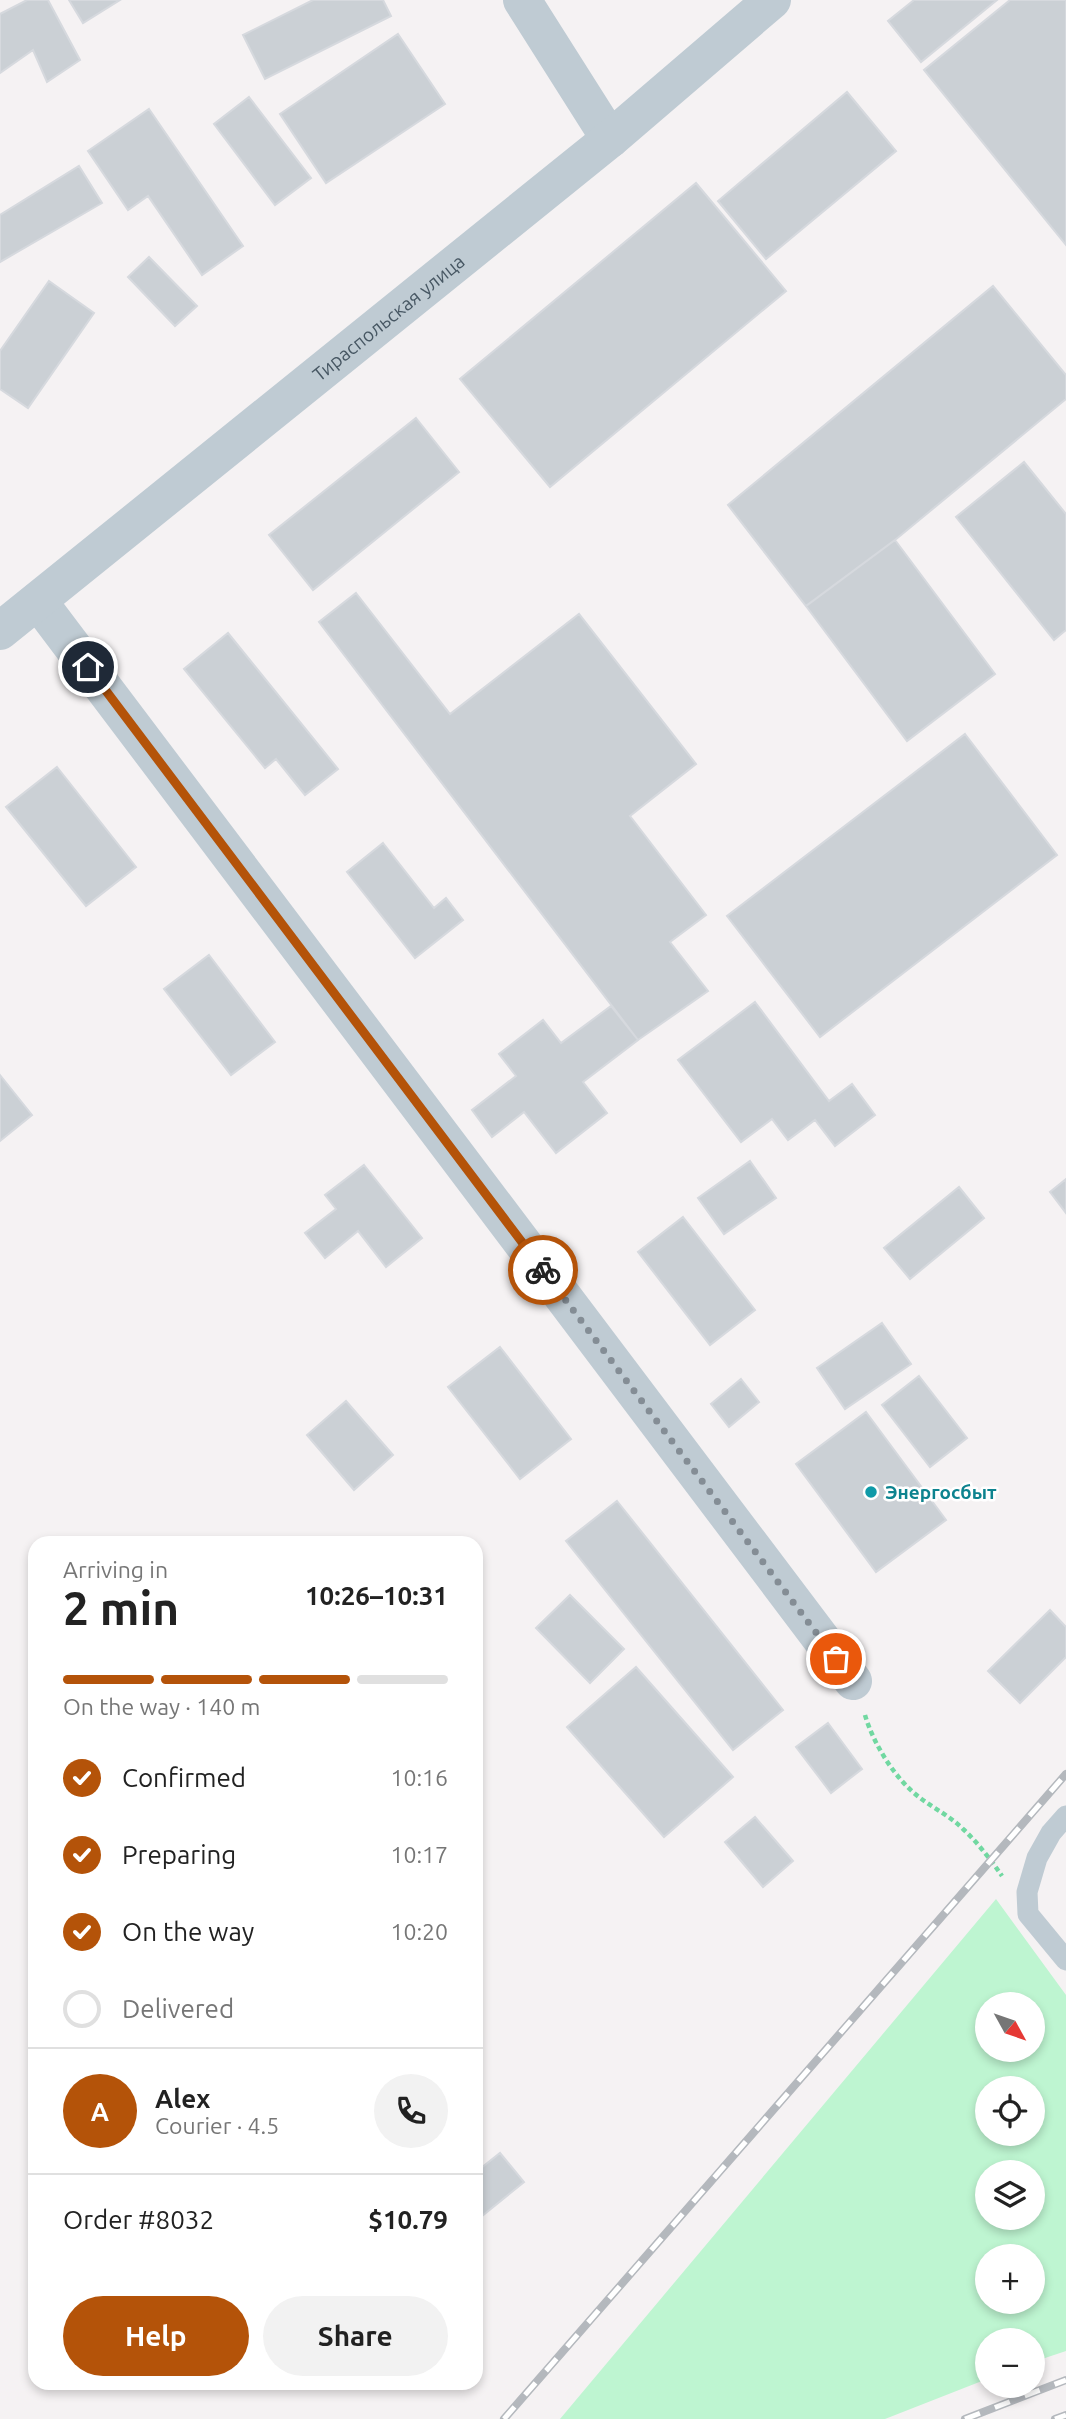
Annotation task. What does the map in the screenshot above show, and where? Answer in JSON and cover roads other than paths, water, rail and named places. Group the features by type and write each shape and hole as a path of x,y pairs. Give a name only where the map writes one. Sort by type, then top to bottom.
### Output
{"street":[{"path":"522,0 610,139"},
{"name":"Тираспольская улица","path":"0,631 610,139 772,0"},
{"path":"38,601 853,1681"}],"lane":[{"path":"1066,1816 1051,1833 1037,1858 1027,1892 1028,1914 1066,1960"}],"railway":[{"path":"504,2419 1066,1774"},
{"path":"965,2419 1066,2380"},
{"path":"1055,2419 1066,2415"}],"place":[{"name":"Энергосбыт","path":"871,1492"}]}
